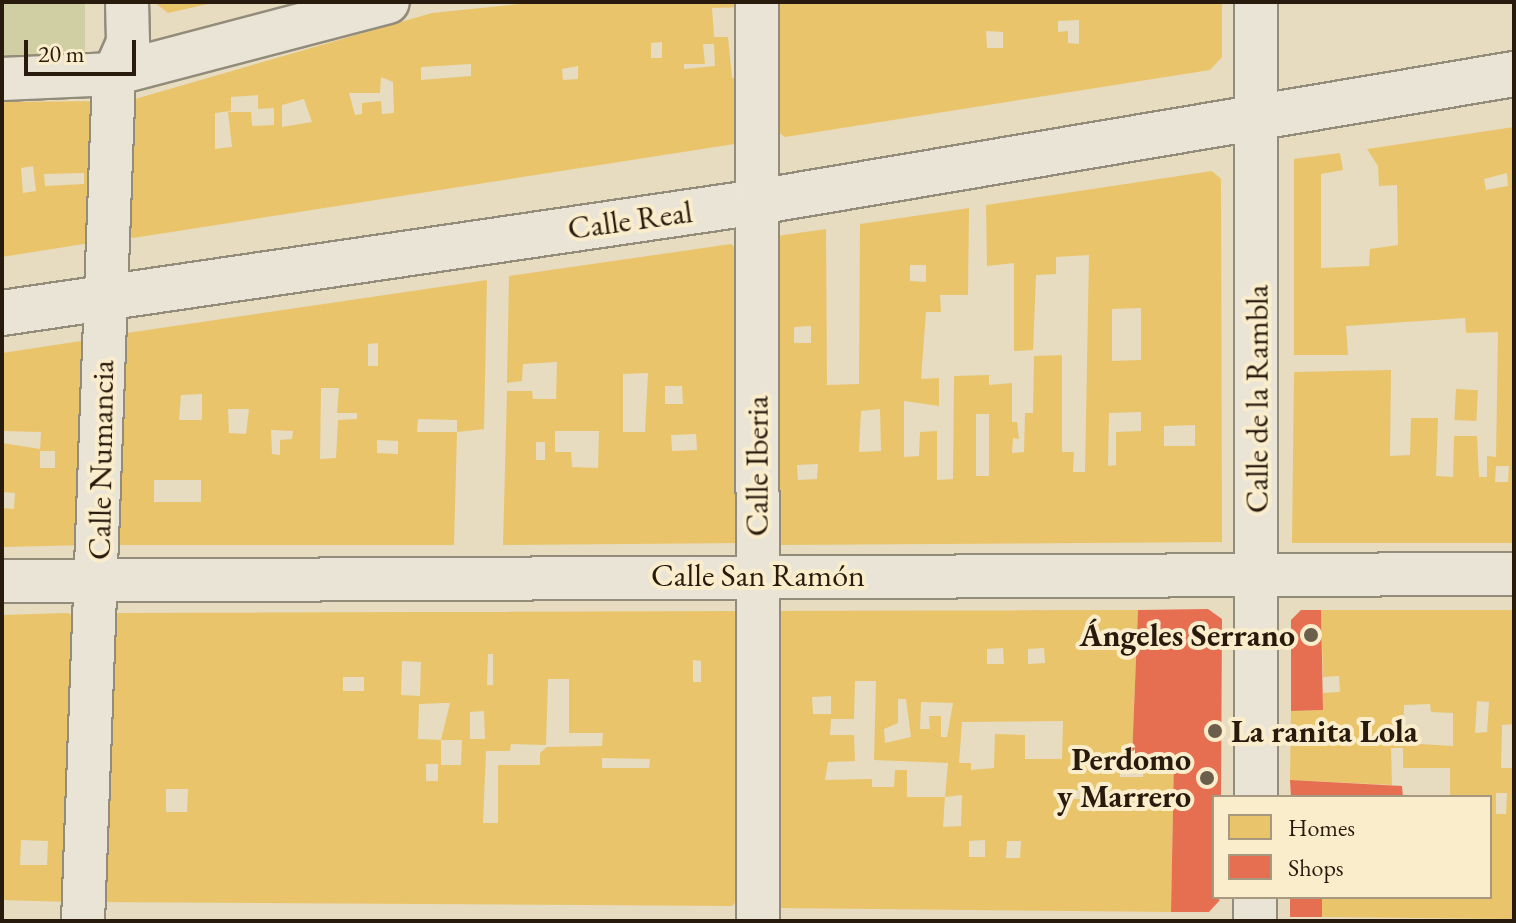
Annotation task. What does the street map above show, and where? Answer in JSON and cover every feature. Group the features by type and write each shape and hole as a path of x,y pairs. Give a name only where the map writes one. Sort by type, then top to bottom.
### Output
{"main road":[{"name":"Calle Real","path":"2,313 757,202 1258,121 1514,74"}],"street":[{"name":"Calle Numancia","path":"83,921 98,580 104,297 114,74 128,42 127,2"},
{"path":"2,79 114,74 388,2"},
{"name":"Calle Iberia","path":"757,2 758,921"},
{"name":"Calle de la Rambla","path":"1256,2 1256,795"},
{"name":"Calle San Ramón","path":"2,581 757,575 1514,574"},
{"path":"1255,899 1255,921"}],"shaded area":[{"path":"2,2 85,2 85,58 2,58"}],"building: Homes":[{"path":"154,2 212,2 212,3 168,13"},
{"path":"539,2 745,2 745,7 712,8 714,37 728,37 732,78 746,76 747,142 133,238 119,231 124,111 135,99 432,13","holes":["662,42 662,58 651,58 651,43","703,44 714,44 715,66 684,69 684,64 705,64","471,64 471,76 421,80 421,67","578,66 578,79 563,80 562,69","381,77 393,82 394,113 382,114 381,101 362,103 362,114 355,115 349,93 380,93","258,95 258,109 274,108 274,125 252,126 251,112 228,112 232,147 215,149 215,113 231,111 231,97","304,99 312,122 282,127 282,105"]},
{"path":"768,2 1222,2 1222,57 1210,70 785,137 771,127","holes":["1079,20 1079,44 1068,43 1068,31 1058,32 1058,21","986,31 1003,32 1003,48 987,48"]},
{"path":"105,101 96,242 2,257 2,102","holes":["33,166 36,191 23,193 21,168","84,173 84,184 45,186 44,174"]},
{"path":"1514,127 1514,543 1292,543 1294,372 1391,370 1390,456 1410,455 1411,418 1438,418 1436,476 1453,477 1454,436 1477,436 1479,477 1487,477 1487,456 1496,457 1498,332 1466,333 1465,318 1346,326 1348,355 1294,355 1294,159 1340,153 1343,170 1321,174 1321,268 1369,266 1370,249 1398,245 1397,185 1379,186 1378,166 1367,149","holes":["1507,173 1508,186 1486,190 1484,179","1496,466 1509,466 1508,482 1495,482"]},
{"path":"1212,171 1221,179 1222,542 778,545 770,237 826,229 827,385 859,384 860,224 969,208 968,295 940,295 941,312 926,312 921,379 939,378 939,406 904,401 904,457 919,456 920,432 937,431 937,480 953,479 954,376 989,375 989,385 1012,383 1012,422 1017,422 1019,439 1013,438 1012,453 1024,452 1025,413 1033,413 1034,356 1062,355 1062,452 1074,452 1073,472 1085,472 1089,255 1056,257 1056,274 1036,275 1033,350 1014,351 1014,263 987,266 986,205","holes":["910,265 926,265 926,282 910,281","1141,308 1141,360 1112,361 1112,309","811,326 811,343 794,343 794,327","880,409 881,451 859,452 861,411","1141,412 1141,431 1116,432 1116,465 1108,466 1109,413","976,414 989,414 989,476 976,476","1195,425 1195,446 1164,446 1164,426","818,464 817,479 798,480 797,465"]},
{"path":"731,244 743,254 745,543 503,545 507,391 532,391 533,399 556,399 557,362 523,364 522,381 507,383 509,276","holes":["648,373 645,432 623,432 623,374","665,386 682,386 683,404 665,404","555,431 599,431 598,468 572,467 571,452 555,452","696,434 697,450 672,451 671,435","536,442 545,442 545,460 536,460"]},
{"path":"487,280 484,429 457,432 454,545 115,545 113,335","holes":["378,343 378,366 368,366 368,344","321,388 339,388 337,413 357,413 357,419 338,420 336,458 320,459","202,394 202,420 179,420 181,395","228,409 249,409 246,434 229,433","418,419 457,420 457,432 417,432","271,430 293,431 292,439 280,440 280,455 272,454","377,440 398,441 398,454 377,453","154,480 201,480 201,502 154,502"]},
{"path":"81,341 92,349 88,545 2,547 2,508 14,509 15,493 2,492 2,443 40,451 41,432 2,431 2,353","holes":["40,451 55,451 55,468 40,468"]},
{"path":"1456,389 1478,390 1476,421 1454,420"},
{"path":"1138,610 1132,758 1120,758 1120,777 1143,777 1144,758 1174,758 1171,912 777,908 772,611","holes":["1003,648 1004,664 987,664 987,649","1044,648 1045,663 1028,664 1028,649","855,681 876,681 874,760 948,763 945,797 907,797 907,770 895,770 894,787 872,787 872,779 825,780 828,762 855,761 854,735 830,735 831,719 854,719","831,696 831,714 813,714 812,697","898,699 906,699 911,737 885,743 884,729 898,723","921,702 953,703 947,737 941,737 941,716 929,716 930,729 920,729","1063,721 1062,759 1025,759 1025,735 995,734 994,768 971,770 971,763 959,763 962,722","1060,790 1097,790 1096,799 1060,799","962,795 961,826 943,827 945,797","985,840 985,857 969,857 969,841","1007,841 1021,841 1020,858 1006,858"]},
{"path":"1321,610 1514,610 1514,724 1502,725 1501,768 1514,768 1514,919 1322,917 1322,899 1492,899 1492,795 1450,795 1450,768 1403,768 1403,748 1391,748 1392,785 1290,780 1291,711 1323,710 1323,693 1340,692 1339,676 1323,677","holes":["1477,701 1489,702 1487,732 1475,733","1430,704 1431,712 1453,713 1453,746 1403,743 1404,705","1496,793 1507,793 1506,814 1496,814"]},
{"path":"747,611 745,892 732,906 95,902 108,620 118,613","holes":["488,654 493,654 493,685 487,685","693,660 701,661 701,682 693,682","402,661 421,662 420,696 401,695","343,677 364,677 364,691 343,691","548,679 569,679 569,733 603,733 602,746 547,747 540,753 540,765 498,765 498,823 483,823 486,751 510,751 511,744 546,745","450,703 441,740 418,739 419,704","484,711 485,739 470,739 470,712","441,740 462,740 461,765 441,765","602,758 650,759 649,768 602,768","426,764 438,764 438,781 426,781","166,789 188,789 187,812 166,812"]},
{"path":"68,613 82,622 70,902 2,900 2,615","holes":["21,840 48,841 47,865 20,865"]}],"building: Shops":[{"path":"1208,609 1222,619 1221,795 1212,795 1212,899 1220,900 1209,912 1171,912 1174,758 1132,758 1138,610"},
{"path":"1301,610 1321,610 1323,710 1291,711 1291,620"},
{"path":"1290,780 1402,786 1403,795 1291,795"},
{"path":"1290,899 1322,899 1322,917 1290,917"}],"place":[{"name":"Ángeles Serrano","path":"1311,635"},
{"name":"La ranita Lola","path":"1215,731"},
{"name":"Perdomo y Marrero","path":"1207,778"}]}
